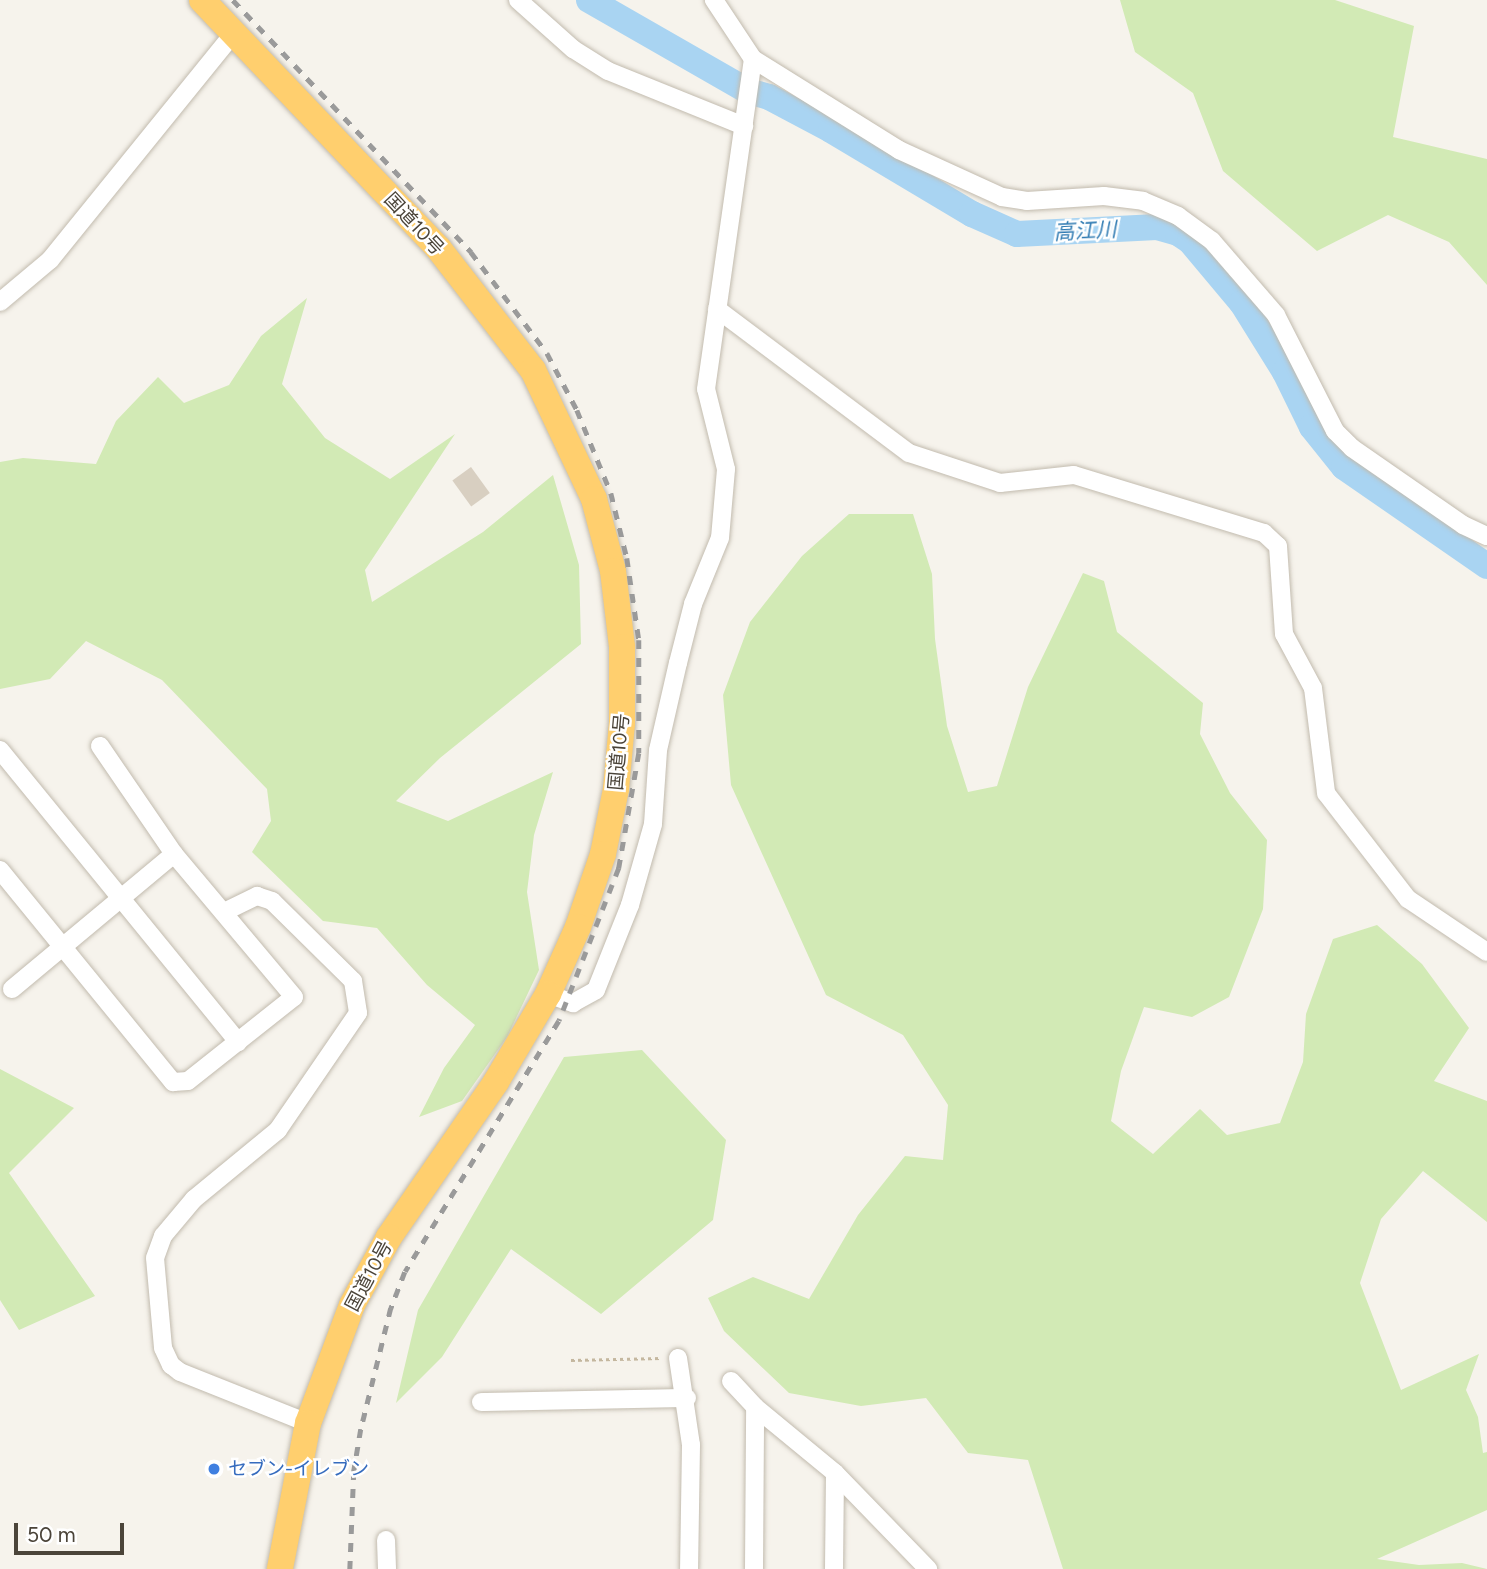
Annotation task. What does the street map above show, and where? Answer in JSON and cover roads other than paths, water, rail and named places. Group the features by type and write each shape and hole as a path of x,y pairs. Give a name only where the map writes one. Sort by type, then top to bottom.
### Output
{"highway":[{"name":"国道10号","path":"202,0 439,249 498,320 557,412 594,499 613,571 620,624 620,754 603,853 578,928 548,994 496,1082 370,1270 337,1339 308,1423 280,1569"}],"street":[{"path":"518,0 598,66 744,126"},
{"path":"715,0 753,59 899,150 1002,197 1027,201 1104,196 1143,201 1178,216 1212,241 1276,315 1335,431 1352,448 1463,525 1487,536"},
{"path":"0,302 50,260 233,33"},
{"path":"548,994 573,1003 596,990 644,860 657,795 660,738 693,604 720,538 726,470 706,398 753,59"},
{"path":"717,309 909,453 1000,483 1074,475 1264,533 1278,546 1284,634 1313,688 1325,793 1408,899 1487,952"},
{"path":"0,870 173,1082 188,1081 294,997 174,854 100,746"},
{"path":"0,750 7,772 121,898 238,1042"},
{"path":"12,989 174,854"},
{"path":"224,912 257,896 272,901 353,981 358,1013 278,1130 194,1199 163,1236 155,1258 163,1348 171,1365 180,1372 308,1423"},
{"path":"678,1358 687,1398 692,1485 689,1569"},
{"path":"731,1381 755,1407 835,1473 928,1569"},
{"path":"481,1402 687,1398"},
{"path":"754,1569 755,1407"},
{"path":"834,1569 835,1473"},
{"path":"386,1540 387,1569"}],"waterway":[{"name":"高江川","path":"589,0 748,91 769,97 831,130 972,214 1017,234 1157,227 1178,233 1190,241 1242,303 1285,372 1312,427 1344,467 1487,566"}],"railway":[{"path":"233,0 471,252 547,353 577,410 611,493 627,558 639,640 639,753 619,868 559,1021 405,1272 391,1308 361,1429 354,1471 350,1569"}],"place":[{"name":"セブン-イレブン","path":"214,1469"}]}
